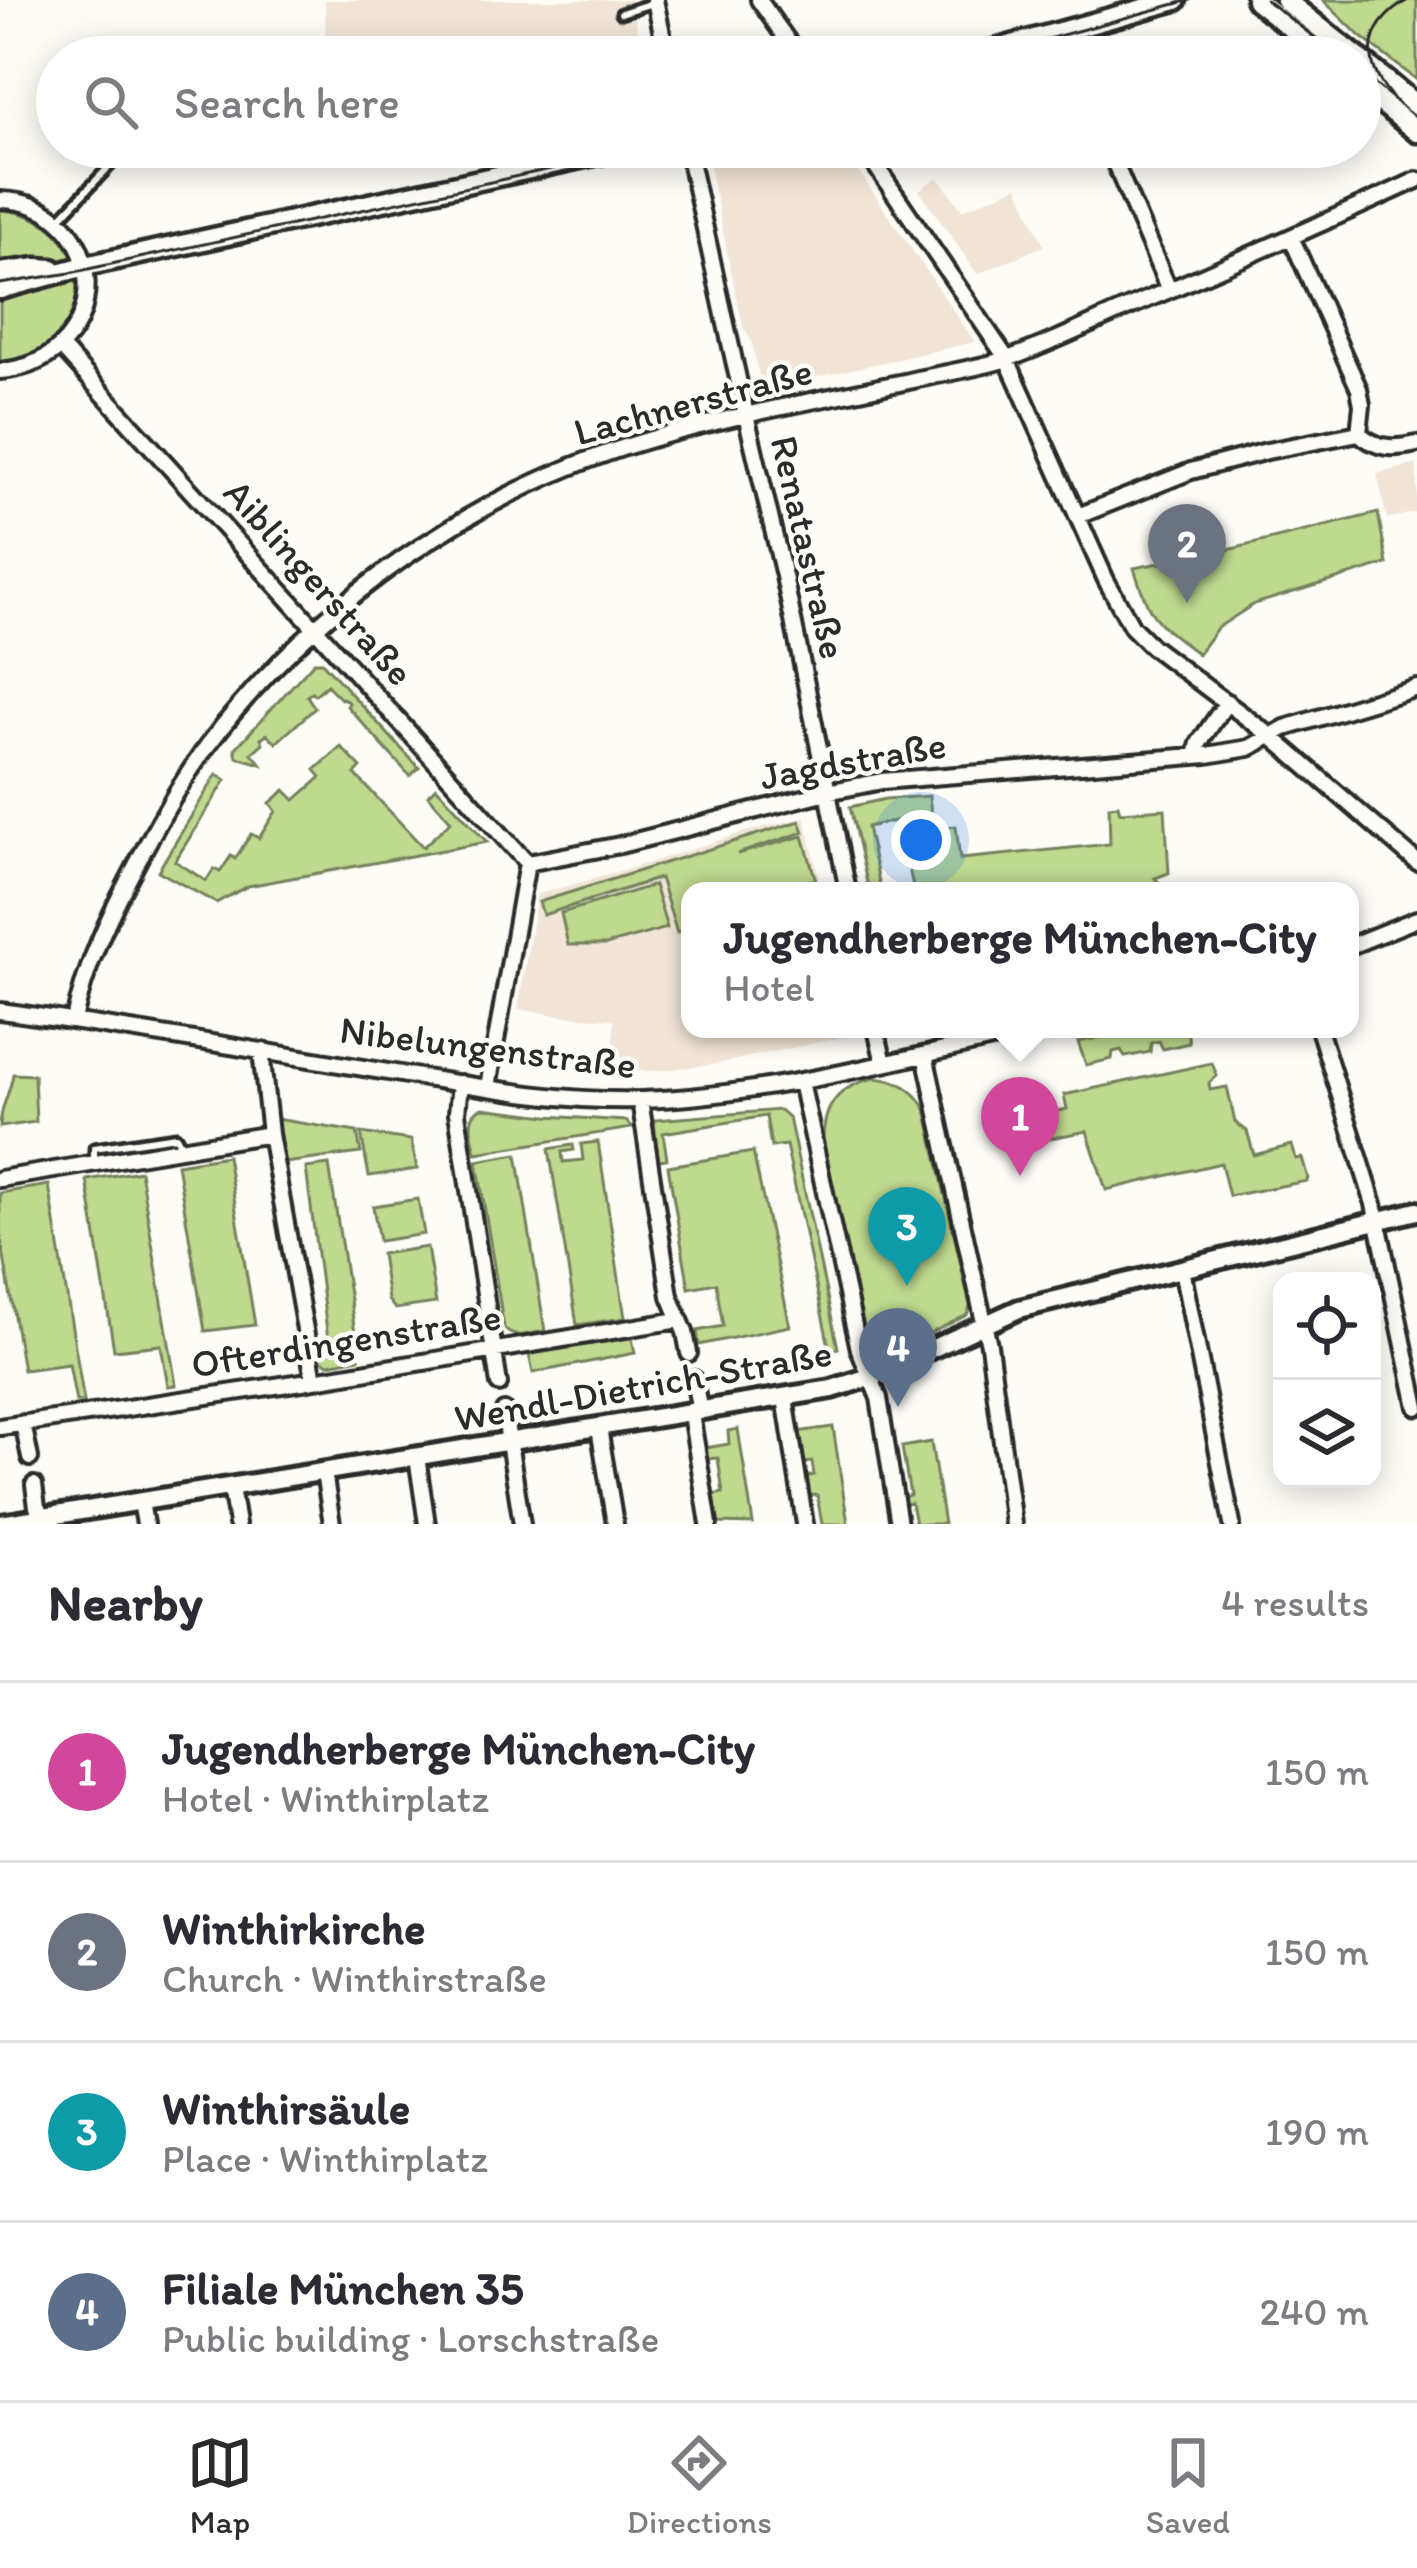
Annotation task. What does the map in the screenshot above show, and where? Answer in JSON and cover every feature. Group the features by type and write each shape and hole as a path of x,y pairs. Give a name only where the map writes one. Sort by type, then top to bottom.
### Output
{"main road":[{"path":"1046,36 1176,0"},
{"path":"1256,0 1301,36"},
{"path":"1285,0 1331,36"},
{"path":"1381,76 1417,106"},
{"path":"1381,102 1417,132"},
{"path":"0,289 77,267 534,168"},
{"path":"0,273 77,267"}],"street":[{"path":"759,0 784,36"},
{"path":"656,1 664,36"},
{"path":"1068,30 1070,36"},
{"name":"Renatastraße","path":"692,168 784,576 846,882"},
{"path":"877,168 1007,359 1106,580 1132,627 1271,736 1417,862"},
{"path":"1117,168 1169,290"},
{"name":"Lachnerstraße","path":"74,1021 106,923 146,845 206,747 317,628 436,537 518,490 646,440 1007,359 1417,180"},
{"path":"0,200 26,203 57,221 73,239 85,304 61,346 24,368 0,370"},
{"path":"1291,237 1359,389 1359,434"},
{"name":"Aiblingerstraße","path":"61,346 527,863"},
{"path":"1078,516 1191,471 1267,451 1359,434 1381,447 1417,443"},
{"name":"Jagdstraße","path":"527,863 883,781 1249,748 1285,728 1417,688"},
{"path":"1196,756 1199,743 1227,701"},
{"path":"488,1087 527,863"},
{"path":"1359,943 1417,920"},
{"name":"Nibelungenstraße","path":"0,1011 592,1099 719,1094 801,1082 997,1038"},
{"path":"878,1038 884,1064"},
{"path":"1322,1038 1378,1221 1417,1407"},
{"path":"261,1051 270,1133 314,1380"},
{"path":"926,1054 984,1324 1013,1524"},
{"path":"801,1082 859,1348 879,1398 899,1524"},
{"path":"460,1083 457,1113 500,1384"},
{"path":"640,1100 670,1296 689,1353"},
{"path":"0,1179 270,1133"},
{"name":"Wendl-Dietrich-Straße","path":"1,1524 832,1389 870,1378 1018,1309 1417,1211"},
{"path":"1182,1269 1232,1524"},
{"name":"Ofterdingenstraße","path":"0,1426 679,1320"},
{"path":"694,1379 709,1524"},
{"path":"785,1398 805,1524"},
{"path":"504,1411 522,1524"},
{"path":"23,1423 30,1458"},
{"path":"599,1428 615,1524"},
{"path":"417,1457 428,1524"},
{"path":"324,1472 332,1524"},
{"path":"34,1485 37,1507 46,1520"},
{"path":"231,1487 237,1524"},
{"path":"141,1502 145,1524"}],"lane":[{"path":"621,13 656,1"},
{"path":"57,221 108,168"}],"shaded area":[{"path":"325,0 631,0 639,36 326,36"},
{"path":"710,168 856,168 975,342 762,389 751,340 743,327"},
{"path":"938,177 962,210 1018,186 1044,246 977,274 919,190"},
{"path":"1417,464 1417,512 1387,519 1377,474"},
{"path":"805,817 820,882 681,882 681,1038 838,1038 717,1064 614,1071 614,1019 518,1009 537,894"}],"green space":[{"path":"1323,0 1417,0 1417,80 1381,52 1381,36 1360,36"},
{"path":"0,210 35,219 59,237 74,261 78,289 73,316 58,340 34,356 0,363"},
{"path":"1378,513 1387,564 1254,604 1217,628 1198,654 1156,618 1134,568 1236,548"},
{"path":"314,662 322,662 419,768 410,776 349,703 327,685 307,696 315,708 276,743 267,734 261,738 263,743 252,753 261,764 237,757 235,749"},
{"path":"341,747 361,768 355,774 423,847 451,821 428,795 436,787 487,842 248,886 216,903 158,871 217,774 226,780 175,861 206,881 231,856 235,859 251,834 259,838 276,811 270,803 285,790 295,800 321,777 315,770"},
{"path":"929,796 931,813 867,827 879,882 867,882 850,807"},
{"path":"1118,805 1120,812 1165,809 1169,873 1155,878 1158,882 912,882 905,851 937,844 933,824 956,826 960,859 1110,844 1109,806"},
{"path":"800,821 804,832 737,854 803,836 816,882 681,882 681,932 677,933 660,878 543,915 539,902"},
{"path":"654,885 667,928 606,945 568,945 561,913"},
{"path":"1188,1038 1189,1043 1163,1049 1159,1041 1151,1043 1150,1052 1125,1057 1121,1050 1113,1052 1112,1059 1086,1065 1078,1042"},
{"path":"1212,1063 1217,1076 1209,1083 1210,1090 1227,1087 1235,1122 1247,1131 1254,1155 1292,1145 1296,1159 1302,1158 1307,1181 1229,1196 1221,1163 1106,1190 1087,1131 1030,1142 1025,1118 1067,1109 1064,1095"},
{"path":"13,1074 34,1075 36,1122 0,1127 2,1113"},
{"path":"874,1078 904,1086 926,1109 970,1306 967,1315 878,1359 865,1344 823,1154 824,1126 832,1104 848,1088"},
{"path":"482,1108 626,1121 632,1128 476,1153 471,1121"},
{"path":"780,1110 789,1118 838,1348 830,1351 786,1145 771,1147 766,1116 663,1133 667,1159 658,1160 654,1120"},
{"path":"276,1119 357,1132 361,1153 284,1163"},
{"path":"361,1133 411,1140 417,1169 369,1176"},
{"path":"598,1142 625,1318 577,1325 549,1149 573,1145 574,1150 562,1152 563,1162 583,1160 581,1144"},
{"path":"753,1152 790,1326 699,1345 697,1331 723,1326 716,1283 689,1288 668,1166"},
{"path":"517,1154 545,1331 523,1335 504,1328 477,1161"},
{"path":"227,1156 255,1325 205,1331 177,1164"},
{"path":"329,1165 359,1358 329,1364 321,1360 318,1350 329,1347 306,1168"},
{"path":"140,1171 176,1385 168,1386 161,1345 114,1350 87,1180"},
{"path":"49,1185 84,1402 76,1402 69,1364 23,1370 0,1233 0,1193"},
{"path":"418,1199 424,1234 379,1241 373,1206"},
{"path":"427,1247 436,1303 395,1309 388,1300 381,1254"},
{"path":"632,1338 635,1353 533,1373 529,1354"},
{"path":"833,1427 848,1524 822,1524 817,1495 807,1496 804,1478 814,1475 812,1462 801,1463 796,1432"},
{"path":"738,1429 753,1524 717,1523 712,1495 723,1493 718,1458 706,1459 705,1448 729,1444 728,1431"},
{"path":"931,1442 944,1524 915,1524 911,1503 901,1505 900,1498 910,1495 902,1447"}],"tram line":[{"path":"1059,36 1190,0"},
{"path":"1266,0 1313,36"},
{"path":"1374,36 1392,11 1408,0"},
{"path":"1381,81 1398,104"},
{"path":"0,284 555,168"}],"place":[{"name":"Winthirkirche","path":"1187,603"},
{"name":"Jugendherberge München-City","path":"1020,1176"},
{"name":"Winthirsäule","path":"907,1286"},
{"name":"Filiale München 35","path":"898,1407"}]}
